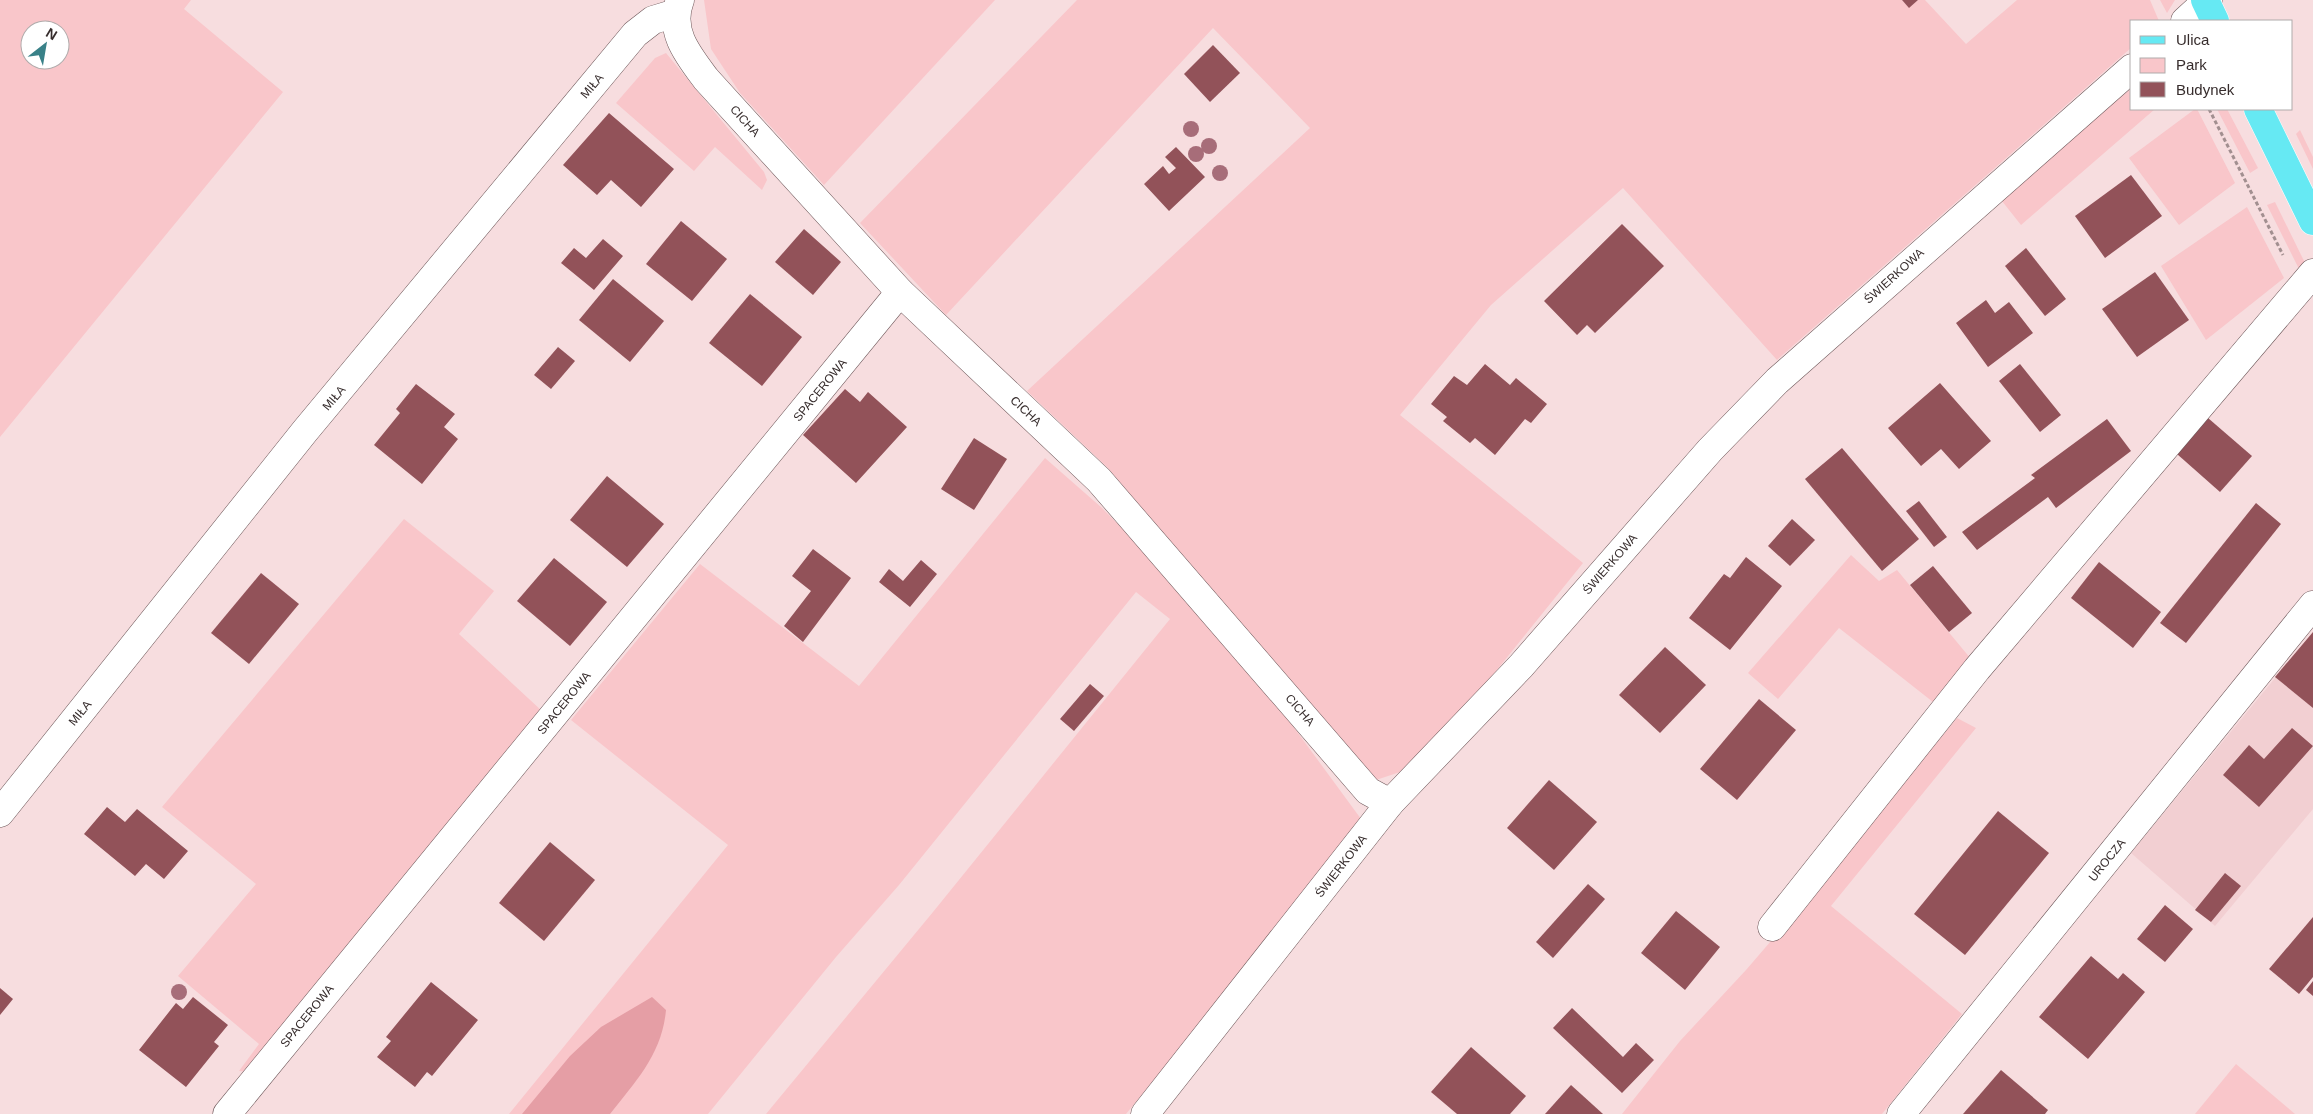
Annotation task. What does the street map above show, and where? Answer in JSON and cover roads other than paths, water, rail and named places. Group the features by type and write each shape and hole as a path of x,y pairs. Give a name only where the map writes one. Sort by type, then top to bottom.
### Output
{"main road":[{"path":"2258,110 2313,221"}],"street":[{"path":"2187,20 2208,6"},
{"name":"CICHA","path":"678,7 677,32 686,51 706,79 900,292 1099,480 1368,791 1390,803"},
{"name":"MIŁA","path":"0,812 305,432 635,34 653,20 678,7"},
{"name":"ŚWIERKOWA","path":"1145,1114 1390,803 1521,666 1710,450 1777,381 2130,70"},
{"path":"1772,927 1978,669 2306,280"},
{"name":"SPACEROWA","path":"227,1114 900,292"},
{"name":"UROCZA","path":"1901,1114 2313,605"}]}
